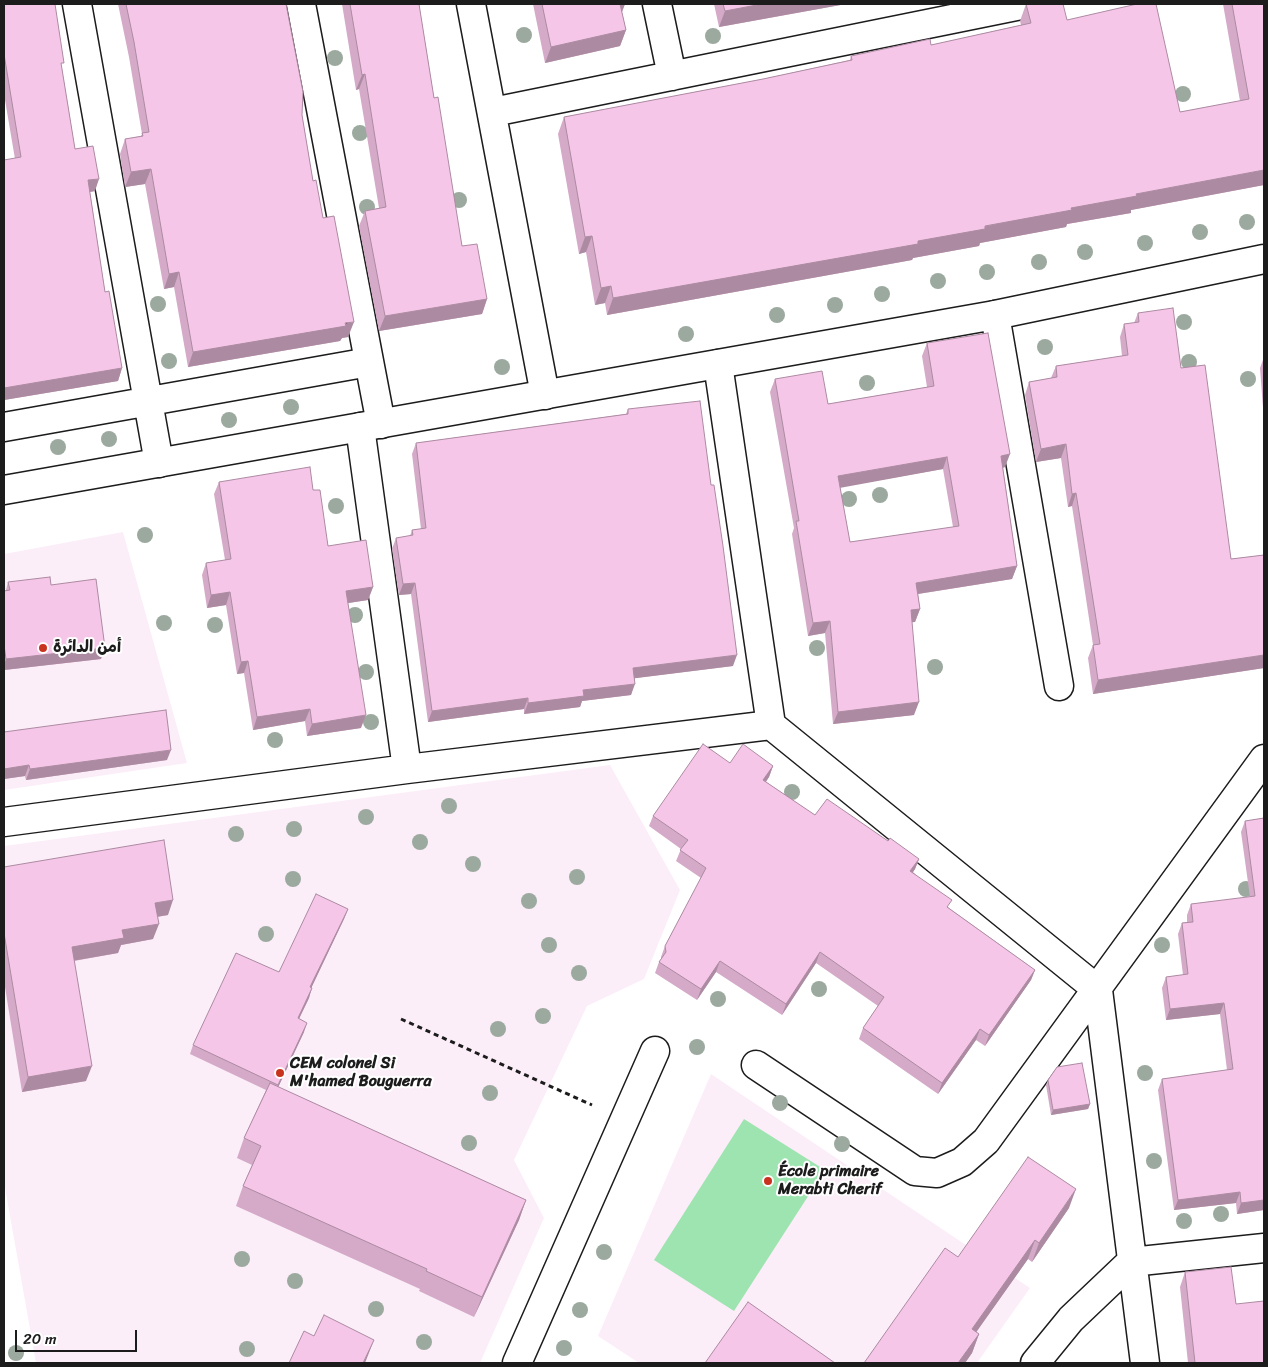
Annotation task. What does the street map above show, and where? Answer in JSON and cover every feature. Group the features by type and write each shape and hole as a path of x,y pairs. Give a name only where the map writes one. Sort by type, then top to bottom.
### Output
{"street":[{"path":"77,4 159,463"},
{"path":"301,4 369,362 371,425 407,769"},
{"path":"471,4 493,112 545,395"},
{"path":"657,4 672,76"},
{"path":"493,112 672,76 918,15 1026,4"},
{"path":"4,490 995,315 1264,259"},
{"path":"995,315 1059,686"},
{"path":"4,427 369,362"},
{"path":"718,364 771,725 1098,990 1145,1363"},
{"path":"4,822 407,769 771,725"},
{"path":"756,1065 915,1171 937,1174 962,1162 986,1141 1263,762"},
{"path":"517,1363 655,1050"},
{"path":"1035,1363 1071,1319 1131,1262 1264,1248"}],"path":[{"path":"401,1018 624,1119"}],"shaded area":[{"path":"123,532 187,763 4,790 4,554"},
{"name":"CEM colonel Si M'hamed Bouguerra","path":"610,765 680,890 644,979 587,1006 514,1160 544,1218 480,1363 36,1363 4,1182 4,846"},
{"name":"École primaire Merabti Cherif","path":"711,1074 1030,1288 977,1363 639,1363 598,1336"}],"green space":[{"path":"744,1119 825,1170 734,1311 654,1260"}],"building":[{"path":"4,4 55,4 64,63 61,63 75,149 93,146 99,179 88,180 105,292 109,291 122,368 4,388 4,160 21,157 4,54"},
{"path":"126,4 286,4 303,92 302,115 313,181 316,180 323,218 334,216 354,322 345,323 346,326 193,352 179,272 169,274 151,169 131,172 125,139 143,136 142,133 149,132"},
{"path":"350,4 419,4 434,98 438,97 462,246 477,244 487,299 385,316 365,211 386,207 365,74 362,75"},
{"path":"542,4 620,4 626,30 551,47"},
{"path":"723,4 762,4 725,11"},
{"path":"1026,4 1063,4 1067,20 1137,4 1156,4 1180,112 1249,99 1232,4 1264,4 1264,170 1136,194 1137,196 1071,208 1072,210 985,226 985,229 918,241 918,244 613,298 611,286 601,288 592,236 585,237 564,117 763,79 852,60 851,56 930,39 931,45 1031,23"},
{"path":"1173,308 1181,368 1205,365 1231,559 1264,555 1264,655 1098,680 1093,645 1100,644 1076,493 1072,494 1066,444 1041,449 1029,382 1057,377 1056,366 1128,355 1124,324 1139,322 1138,313"},
{"path":"988,333 1010,454 1001,456 1017,566 916,583 920,609 911,610 919,702 838,712 830,621 813,623 796,521 799,521 775,379 822,371 828,404 934,386 927,343","holes":["947,457 959,526 850,542 838,476"]},
{"path":"700,401 711,485 714,485 723,546 737,655 633,668 635,684 583,690 584,696 528,703 528,698 432,711 415,583 403,584 396,538 413,535 412,530 426,528 416,443 628,414 628,409"},
{"path":"310,467 313,490 320,490 328,546 366,540 373,587 346,591 366,715 312,724 310,709 257,717 248,661 241,662 230,592 211,595 206,563 231,559 219,482"},
{"path":"50,577 51,585 96,579 105,648 6,659 4,645 4,591 10,590 8,582"},
{"path":"166,710 171,750 30,769 29,765 4,769 4,732"},
{"path":"703,744 730,763 743,744 773,766 763,780 815,815 827,799 888,841 890,838 919,859 910,871 952,900 947,907 1035,970 989,1035 980,1029 942,1083 863,1028 884,997 820,952 786,1004 720,961 701,989 659,962 666,952 665,946 706,868 680,850 688,840 653,816"},
{"path":"1264,818 1264,1200 1241,1203 1240,1192 1178,1200 1162,1079 1233,1069 1224,1003 1170,1009 1166,977 1188,974 1182,923 1193,922 1191,904 1255,896 1245,821"},
{"path":"164,840 173,900 155,903 159,924 122,930 124,938 72,947 92,1066 28,1077 4,933 4,867"},
{"path":"316,894 348,909 310,987 312,988 298,1018 307,1023 278,1085 193,1045 236,953 279,972"},
{"path":"1082,1063 1090,1104 1053,1110 1048,1080 1057,1067"},
{"path":"270,1083 526,1200 482,1297 426,1271 427,1269 243,1186 261,1146 244,1138"},
{"path":"1028,1157 1076,1189 1039,1243 1035,1240 972,1329 979,1334 958,1363 864,1363 945,1248 958,1257"},
{"path":"1231,1267 1236,1304 1264,1301 1264,1363 1195,1363 1185,1272"},
{"path":"748,1302 835,1363 705,1363"},
{"path":"324,1315 374,1340 363,1363 289,1363 304,1331 314,1336"}],"place":[{"name":"أمن الدائرة","path":"43,648"},
{"name":"CEM colonel Si M'hamed Bouguerra","path":"280,1073"},
{"name":"École primaire Merabti Cherif","path":"768,1181"}]}
